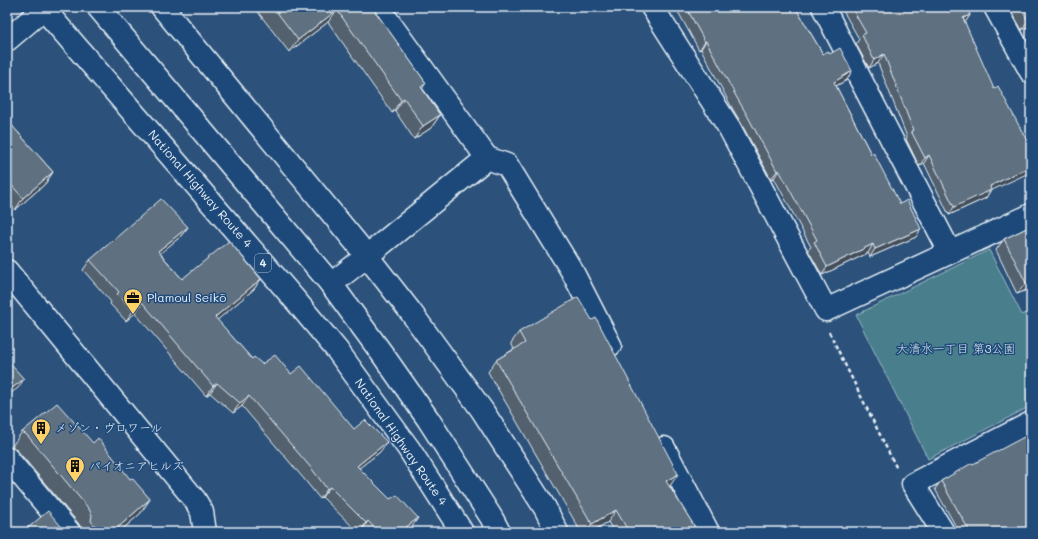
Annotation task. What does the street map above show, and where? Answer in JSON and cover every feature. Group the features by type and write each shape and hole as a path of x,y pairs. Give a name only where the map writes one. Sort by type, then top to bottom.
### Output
{"main road":[{"path":"98,7 331,284 428,419 491,517 499,532"},
{"path":"162,7 367,256 410,311 482,410 544,508 557,532"},
{"path":"378,7 487,158 507,165 572,271 620,363"},
{"path":"652,7 730,129 826,310 1031,215"},
{"path":"824,7 950,252"},
{"path":"995,7 1030,69"},
{"path":"7,40 44,8"},
{"name":"National Highway Route 4","path":"44,8 337,350 409,449 462,532"},
{"path":"331,284 487,158"},
{"path":"7,271 195,500 202,512 205,532"},
{"path":"943,532 913,484 1031,423"},
{"path":"656,433 708,532"},
{"path":"7,458 69,532"}],"path":[{"path":"826,310 826,327 897,470 913,484"}],"green space":[{"name":"大清水一丁目 第3公園","path":"989,250 1022,315 1031,310 1031,406 928,459 856,315"}],"building":[{"path":"273,7 372,7 426,83 421,87 440,115 423,126 404,98 401,100 337,10 298,40"},
{"path":"686,7 795,7 823,54 828,51 830,54 840,48 852,71 834,82 871,154 873,152 900,204 907,200 921,229 875,249 873,244 827,267 814,242 817,240"},
{"path":"851,7 966,7 970,15 963,18 994,89 998,86 1026,139 1028,137 1031,144 1031,166 990,186 991,190 954,207 929,155 925,158 911,131 913,130 884,54 874,60 862,35 866,33"},
{"path":"1020,7 1031,7 1031,20 1028,21"},
{"path":"7,120 53,172 23,198 7,180"},
{"path":"161,199 188,227 158,251 182,279 229,241 261,279 215,317 252,359 254,357 262,364 275,355 291,374 301,366 354,429 365,420 387,442 357,466 390,499 397,495 418,518 400,532 378,532 368,521 366,523 330,487 327,489 312,469 249,396 240,403 217,383 213,386 142,302 133,311 117,294 119,292 90,260"},
{"path":"1031,226 1031,280 1026,283 1004,239"},
{"path":"578,297 592,320 596,318 678,474 666,481 698,532 629,532 616,510 592,524 496,360 525,343 519,332"},
{"path":"7,360 24,379 7,392"},
{"path":"57,403 93,443 98,438 130,479 132,478 150,499 113,532 100,532 91,521 92,515 89,509 27,435 22,432"},
{"path":"1026,436 1031,445 1031,532 970,532 941,481 972,463 973,464"},
{"path":"48,511 66,532 23,532"}],"place":[{"name":"Plamoul Seikō","path":"133,315"},
{"name":"メゾン・ヴロワール","path":"41,445"},
{"name":"パイオニアヒルズ","path":"75,483"}]}
